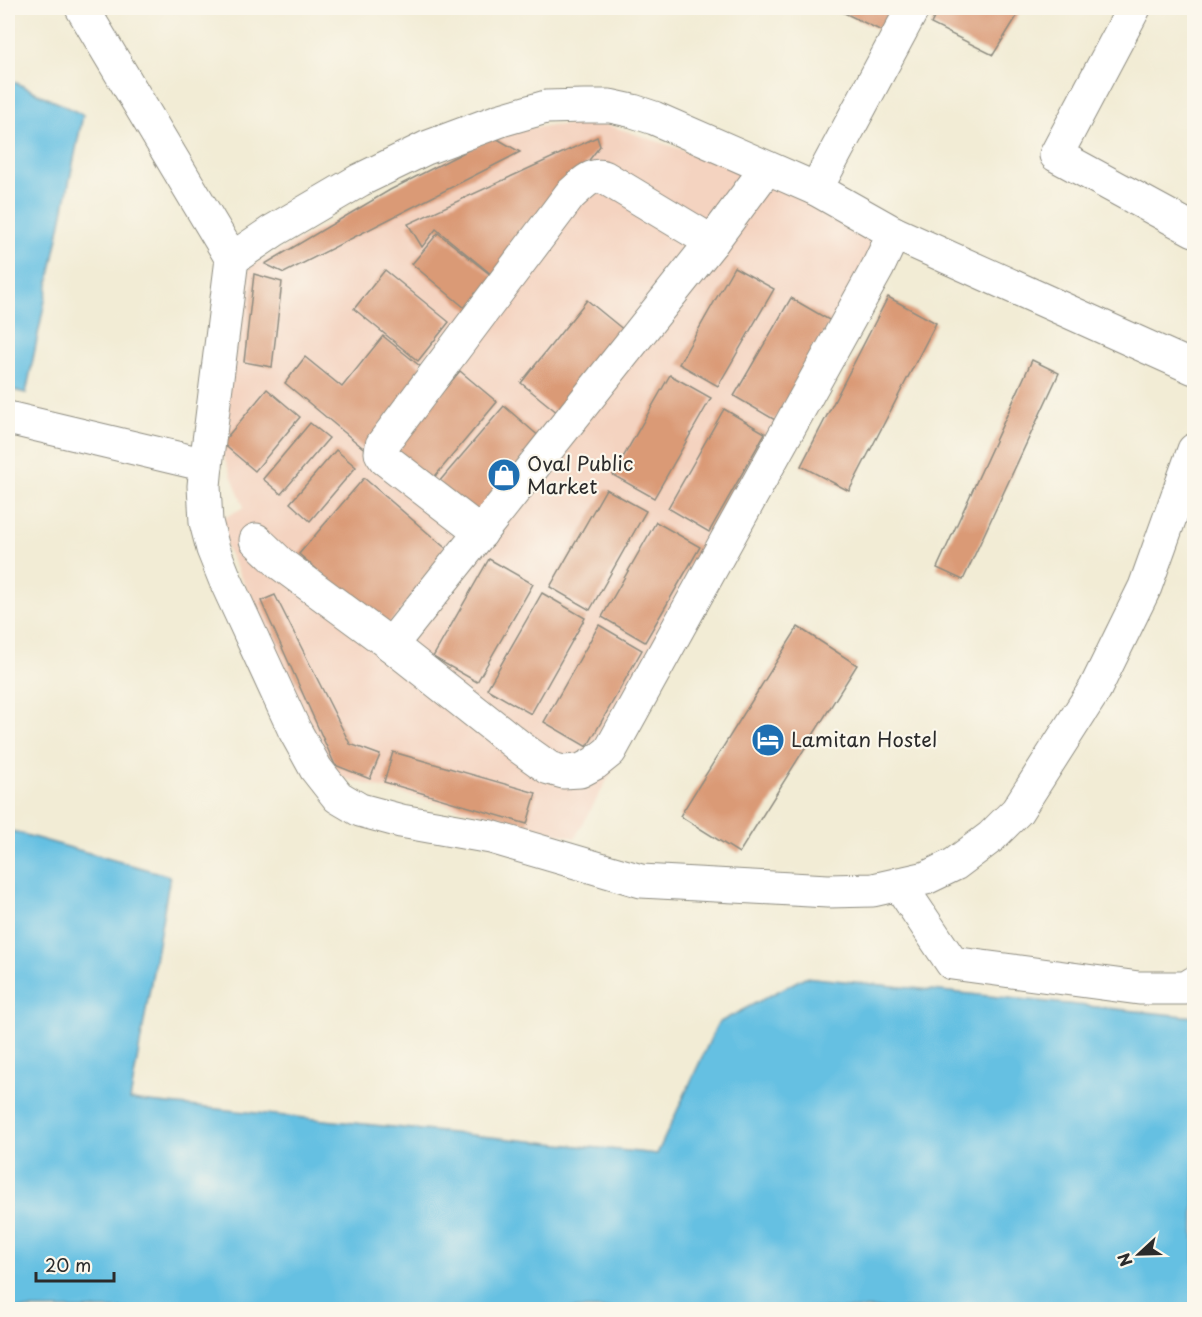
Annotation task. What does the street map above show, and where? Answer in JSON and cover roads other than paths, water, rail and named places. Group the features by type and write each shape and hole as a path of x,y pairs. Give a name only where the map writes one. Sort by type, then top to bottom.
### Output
{"street":[{"path":"82,8 232,259 206,465 204,486 206,522 213,549 225,579 294,729 316,770 338,797 360,810 401,821 491,837 641,881 828,891 873,890 926,878 955,864 991,837 1017,811 1095,689 1145,586 1194,450"},
{"path":"816,189 913,8"},
{"path":"1134,8 1056,154 1194,230"},
{"path":"232,259 273,231 360,180 426,148 501,120 546,107 610,106 654,118 816,189 894,233 1194,368"},
{"path":"391,645 712,242 766,168"},
{"path":"481,533 385,459 381,453 382,445 570,195 587,180 599,176 604,177 712,242"},
{"path":"256,540 281,564 391,645 520,748 549,768 563,772 580,771 595,764 610,751 878,267 894,233"},
{"path":"8,418 206,465"},
{"path":"899,884 952,963 1139,988 1186,988 1194,983"}],"water":[{"path":"8,79 83,115 26,393 8,389"},
{"path":"8,830 170,876 130,1100 657,1154 718,1023 805,977 1194,1017 1194,1309 8,1309"}],"place":[{"name":"Oval Public Market","path":"504,475"},
{"name":"Lamitan Hostel","path":"768,740"}]}
